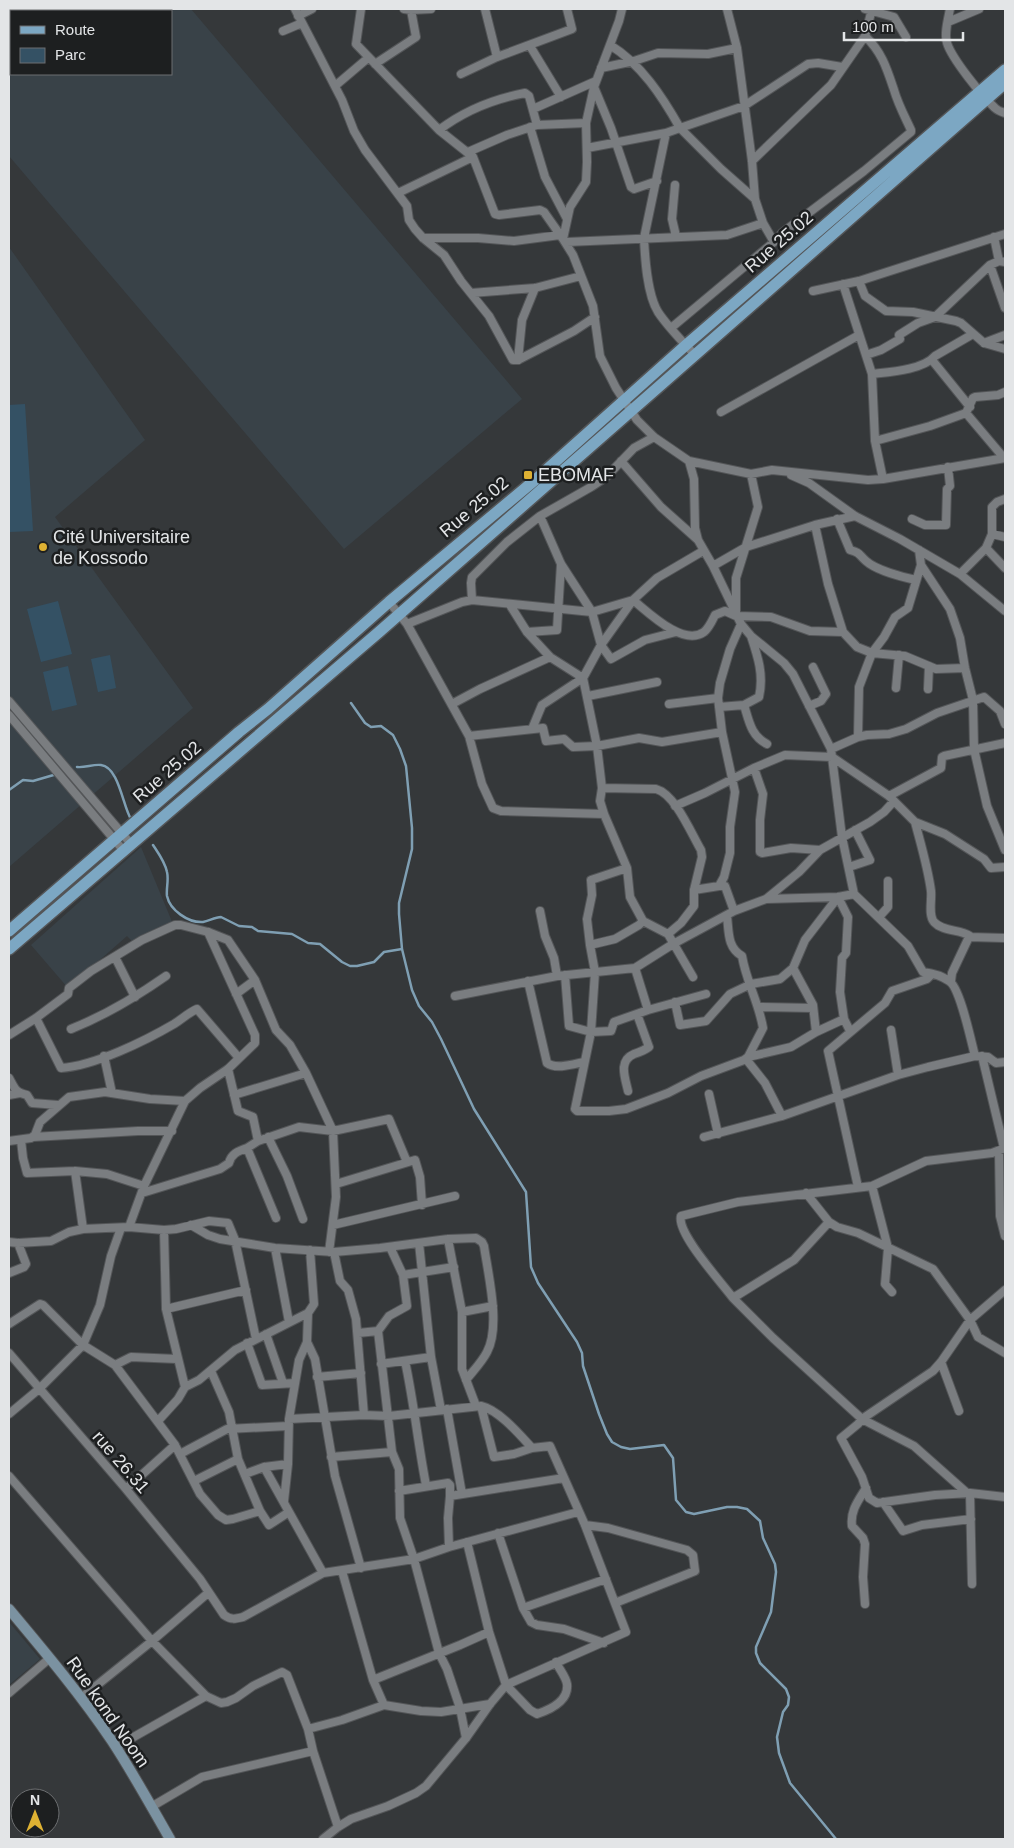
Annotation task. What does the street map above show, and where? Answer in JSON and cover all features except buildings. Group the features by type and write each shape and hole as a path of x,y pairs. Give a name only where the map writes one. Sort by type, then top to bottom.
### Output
{"main road":[{"name":"Rue 25.02","path":"9,931 268,709 389,602 535,480 686,345 984,96 1005,70"},
{"path":"9,949 398,615 631,411 984,96 1005,83"}],"street":[{"path":"283,31 299,16 312,9"},
{"path":"361,9 356,44 439,130 471,154 495,214 540,210 544,212 564,239 593,306 600,356 624,400 637,420 654,437 689,461 751,474 772,470 855,479 883,479 1005,458 932,360"},
{"path":"375,64 416,37 407,10 431,9"},
{"path":"485,9 497,57"},
{"path":"461,74 497,57 572,29 567,9"},
{"path":"564,239 570,207 586,182 586,123 595,84 622,9"},
{"path":"727,9 737,48 752,160 755,199 763,223 774,242"},
{"path":"752,160 830,85 865,36 870,9 897,20 906,37"},
{"path":"950,9 946,37 948,46 966,74 984,96 997,110 1005,114"},
{"path":"948,22 979,9"},
{"path":"299,16 365,150 398,193 406,206 409,221 423,238 444,254 461,281 489,316 511,358 518,360 574,331 595,317"},
{"path":"671,328 774,242 782,233 864,171 911,132 885,61 875,45 865,36"},
{"path":"610,45 634,61 670,109 680,128 755,199"},
{"path":"530,46 562,97"},
{"path":"600,68 634,61 658,53 708,54 737,48"},
{"path":"334,86 368,58"},
{"path":"587,148 666,133 744,106 808,64 818,63 842,68"},
{"path":"533,109 595,84"},
{"path":"595,84 631,188 657,181"},
{"path":"439,130 469,111 511,96 528,94 533,109 534,126 545,177 567,219"},
{"path":"398,193 507,135 534,126 586,123"},
{"path":"666,133 644,238 646,266 653,299 658,312 694,354"},
{"path":"675,185 672,220 676,236"},
{"path":"423,238 478,238 514,241 644,238 727,234 763,223"},
{"path":"813,291 860,281 1005,234"},
{"path":"866,355 881,350 900,339 899,335 918,323 935,317 990,265 1002,261 994,237"},
{"path":"990,265 1005,308"},
{"path":"471,293 535,288 581,276"},
{"path":"860,281 865,296 886,311 913,312 961,323 984,343 1005,349"},
{"path":"843,284 872,374 875,442 883,479"},
{"path":"518,360 522,320 535,288"},
{"path":"872,374 906,370 932,360 935,356 974,334"},
{"path":"721,412 860,335"},
{"path":"984,343 1005,335"},
{"path":"875,442 930,426 968,410 973,398 998,395 1005,392"},
{"path":"472,600 472,577 507,542 540,516 591,487 622,462 638,445 654,437"},
{"path":"689,461 694,479 695,528 698,540 713,566 741,624 751,636 793,674 832,753 842,837 854,894 908,946 923,972 951,981"},
{"path":"622,462 661,507 698,540"},
{"path":"912,519 925,525 946,525 947,488 950,486 948,467"},
{"path":"784,472 809,484 855,516 960,574 1005,611"},
{"path":"736,616 736,578 758,507 751,474"},
{"path":"960,574 986,548 992,534 992,507 997,502 1005,499"},
{"path":"540,516 561,564 592,612 600,645 611,659 645,640 676,632"},
{"path":"713,566 746,547 815,525 855,516"},
{"path":"837,519 850,550 860,553 866,561 898,577 916,580"},
{"path":"815,525 828,584 843,632 857,647 872,653 905,656 936,669 965,668"},
{"path":"496,528 507,542"},
{"path":"992,534 1005,537"},
{"path":"986,548 1005,568"},
{"path":"532,729 542,705 584,678 600,645 633,600 657,578 703,550"},
{"path":"919,550 921,565 952,615 960,638 973,700 974,749 988,806 1005,850"},
{"path":"527,632 557,630 561,564"},
{"path":"858,737 859,687 872,653 884,638 894,618 908,608 921,565"},
{"path":"407,624 462,602 472,600 592,612 633,600"},
{"path":"633,600 676,632 686,635 698,635 706,631 715,615 725,611 736,616 772,617 807,630 843,632"},
{"path":"389,602 407,624 469,736 482,784 491,806 496,810 557,814 604,814"},
{"path":"510,605 527,632 550,658 584,678 597,746 602,788 600,801 627,868 630,897 643,921 668,934 692,977"},
{"path":"718,886 724,877 730,853 730,827 736,792 722,732 718,698 720,683 730,649 741,624"},
{"path":"719,707 744,705 757,699 760,695 761,666 751,636"},
{"path":"896,688 899,655"},
{"path":"452,704 480,689 550,658"},
{"path":"928,689 930,666"},
{"path":"809,706 821,701 826,694 814,667"},
{"path":"588,696 658,682"},
{"path":"675,806 705,793 732,778 788,754 832,753 858,737 889,734 906,729 937,713 984,697 1000,711 1005,724"},
{"path":"669,704 718,698"},
{"path":"9,701 118,837"},
{"path":"744,705 752,730 759,740 767,744"},
{"path":"9,715 127,847"},
{"path":"469,736 543,728 546,741 564,739 573,747 597,746 639,738 662,742 722,732"},
{"path":"455,996 561,975 635,968 673,944 730,913 766,899 799,872 820,850 877,817 891,799 941,768 944,756 1005,743"},
{"path":"832,753 891,799 915,822 945,834 984,859 991,868 1005,867"},
{"path":"754,768 763,794 760,820 760,852 792,848 820,850"},
{"path":"602,788 656,789 668,795 702,853 694,890 694,906 681,923 668,934"},
{"path":"915,822 927,865 931,891 932,918 942,927 970,936 1005,938"},
{"path":"849,867 870,860 855,830"},
{"path":"627,868 591,880 592,895 587,920 595,972 591,1032 575,1109 578,1111 626,1109 668,1093 701,1076 747,1058 791,1047 816,1032 844,1019"},
{"path":"879,917 888,907 888,881"},
{"path":"694,890 724,886 730,913 730,941 735,951 742,956 745,972 751,984 764,1028 747,1058"},
{"path":"766,899 838,897 854,894"},
{"path":"675,1002 680,1025 706,1021 730,994 751,984 780,979 793,968 805,940 838,897"},
{"path":"838,897 848,917 846,953 842,958 840,992 844,1019 850,1031"},
{"path":"540,911 544,936 561,975 569,1026 591,1032 611,1031 614,1022 648,1010 706,994"},
{"path":"590,946 616,938 640,925 643,921"},
{"path":"9,1035 68,994 68,989 74,983 142,940 175,925 208,932 228,940 255,980 276,1030 290,1045 333,1131 336,1197 331,1252 340,1281 349,1292 358,1333 364,1415"},
{"path":"9,1414 83,1345 100,1305 109,1263 185,1102 200,1088 228,1069 255,1043 255,1035 208,932"},
{"path":"970,936 952,971 951,981 957,991 978,1056 1003,1149 1000,1216 1005,1236"},
{"path":"115,957 135,997"},
{"path":"635,968 648,1010"},
{"path":"793,968 813,1008 816,1032"},
{"path":"858,1187 828,1052 850,1031 885,1003 892,991 932,974"},
{"path":"71,1029 99,1018 166,976"},
{"path":"236,994 255,980"},
{"path":"528,981 547,1063 559,1066 584,1062"},
{"path":"758,1007 813,1008"},
{"path":"36,1018 61,1068 104,1056 151,1037 196,1009 239,1058"},
{"path":"628,1091 624,1062 628,1057 649,1046 637,1014"},
{"path":"891,1030 898,1075"},
{"path":"104,1056 112,1093"},
{"path":"704,1137 782,1116 898,1075 978,1056 996,1063 1005,1062"},
{"path":"747,1058 765,1083 782,1116"},
{"path":"228,1069 238,1112 253,1117 258,1140"},
{"path":"234,1095 306,1074"},
{"path":"9,1078 20,1094"},
{"path":"33,1137 40,1122 69,1097 85,1094 112,1093 185,1102"},
{"path":"709,1094 718,1134"},
{"path":"9,1095 27,1095 32,1103 58,1106"},
{"path":"21,1140 24,1165 27,1173 75,1171 114,1175 143,1189 220,1169 229,1163 230,1158 237,1151 247,1148 258,1140 299,1127 333,1131 389,1120 407,1162"},
{"path":"9,1141 29,1140 33,1137 172,1131"},
{"path":"268,1137 287,1176 303,1219"},
{"path":"247,1148 276,1218"},
{"path":"972,1584 971,1519 968,1493 914,1446 862,1419 773,1338 733,1298 691,1244 680,1222 681,1216 738,1202 872,1186 926,1161 1003,1149"},
{"path":"336,1184 415,1161 420,1177 422,1205"},
{"path":"75,1171 83,1229"},
{"path":"872,1186 888,1248 885,1284 892,1292"},
{"path":"806,1194 829,1222 839,1228 858,1233 933,1269 970,1320 979,1339 1005,1353"},
{"path":"332,1225 455,1196"},
{"path":"9,1242 51,1241 69,1232 83,1229 125,1227 164,1230 214,1221 228,1223 235,1240 256,1339"},
{"path":"733,1298 800,1255 829,1222"},
{"path":"191,1225 213,1237 275,1248 331,1252 390,1247 448,1239 476,1238 482,1242 493,1306 492,1331 488,1351 466,1380"},
{"path":"164,1230 166,1309 185,1387"},
{"path":"323,1839 351,1819 388,1806 421,1790 466,1738 506,1684 626,1632 585,1524 578,1512 551,1447 532,1448 514,1454 494,1456 478,1406 466,1380 461,1363 462,1312 448,1239"},
{"path":"9,1273 24,1268 26,1264 18,1243"},
{"path":"419,1243 431,1357 462,1494"},
{"path":"390,1247 403,1275 407,1306 389,1316 378,1331 392,1452 398,1469 400,1518 414,1559 439,1653 447,1669 460,1708 466,1738"},
{"path":"275,1248 289,1322"},
{"path":"158,1421 178,1399 185,1387 199,1380 235,1350 308,1313 314,1304 310,1250"},
{"path":"403,1275 454,1267"},
{"path":"166,1309 246,1290"},
{"path":"1005,1290 970,1320 933,1371 862,1419 841,1438 862,1477 869,1498 873,1502 968,1493 1005,1497"},
{"path":"9,1324 42,1304 83,1345 115,1365 175,1445 200,1494 218,1515 226,1520 260,1511"},
{"path":"462,1312 493,1306"},
{"path":"284,1502 288,1464 289,1422 299,1360 307,1342 308,1313"},
{"path":"358,1333 378,1331"},
{"path":"266,1334 283,1384"},
{"path":"307,1342 315,1359 331,1457 361,1568"},
{"path":"247,1343 262,1385 295,1383"},
{"name":"rue 26.31","path":"9,1353 126,1489 200,1579 224,1615 235,1619 243,1617 323,1573"},
{"path":"115,1365 131,1357 177,1359"},
{"path":"381,1364 431,1357"},
{"path":"406,1362 426,1485"},
{"path":"941,1362 959,1411"},
{"path":"211,1371 229,1412 238,1459 260,1511 269,1525 289,1512"},
{"path":"317,1377 361,1373"},
{"path":"180,1454 219,1432 233,1428 324,1417 389,1416 478,1406 490,1408 523,1437 532,1448"},
{"path":"126,1489 175,1445"},
{"path":"331,1457 392,1452"},
{"path":"194,1481 238,1459"},
{"path":"245,1474 264,1467 288,1464"},
{"path":"264,1467 323,1573 414,1559 449,1547 578,1512"},
{"path":"9,1476 152,1641 206,1696 221,1703 227,1702 253,1686 284,1672 287,1675 308,1729 313,1751 338,1827"},
{"path":"450,1496 564,1478"},
{"path":"399,1491 426,1485 448,1483 450,1485 449,1547"},
{"path":"865,1604 863,1578 865,1544 863,1538 852,1526 851,1516 854,1507 866,1488"},
{"path":"883,1502 903,1531 922,1525 971,1519"},
{"path":"585,1524 608,1528 687,1550 692,1555 694,1572 615,1603"},
{"path":"498,1533 527,1617 537,1625 564,1629 604,1642"},
{"path":"467,1542 489,1632 506,1684 530,1710 537,1714 554,1706 567,1692 566,1682 556,1662"},
{"path":"342,1571 373,1680 384,1705"},
{"path":"523,1608 606,1579"},
{"path":"81,1698 208,1593"},
{"name":"Rue kond Noom","path":"9,1609 50,1658 116,1747 170,1839"},
{"path":"373,1680 489,1632"},
{"path":"9,1693 50,1658"},
{"path":"116,1747 206,1696"},
{"path":"308,1729 342,1720 384,1705 421,1712 441,1712 490,1704"},
{"path":"151,1806 202,1778 313,1751"}],"shaded area":[{"path":"191,9 522,399 344,549 9,156 10,60 10,75 172,75 172,10 68,10"},
{"name":"Cité Universitaire de Kossodo","path":"9,247 145,440 55,517 193,708 9,867"},
{"path":"141,847 173,924 132,941 127,936 68,988 31,945"},
{"path":"9,1622 40,1659 9,1685"}],"green space":[{"path":"25,404 33,531 9,532 9,405"},
{"path":"58,601 72,654 41,662 27,609"},
{"path":"110,655 116,688 98,692 91,659"},
{"path":"68,666 77,705 52,711 43,672"}],"waterway":[{"path":"351,703 365,723 371,727 381,726 393,735 406,766 412,828 412,849 399,903 399,914 402,949 412,990 419,1006 432,1022 441,1039 474,1109 526,1192 531,1267 538,1283 577,1342 582,1353 583,1366 599,1414 612,1442 630,1449 664,1445 673,1458 676,1500 686,1512 694,1514 727,1507 737,1507 747,1509 760,1521 763,1538 775,1564 776,1572 771,1612 756,1647 756,1653 760,1663 786,1689 789,1697 777,1737 779,1753 790,1783 836,1839"},
{"path":"77,767 98,765 107,767 120,788 131,819"},
{"path":"9,790 23,780 33,781 57,774"},
{"path":"153,845 166,868 168,878 167,896 169,901 176,911 186,918 203,922 221,917 239,926 252,927 258,931 292,934 308,943 320,944 342,962 350,966 374,962 384,952 402,949"}],"place":[{"name":"EBOMAF","path":"528,475"},
{"name":"Cité Universitaire de Kossodo","path":"43,547"}]}
